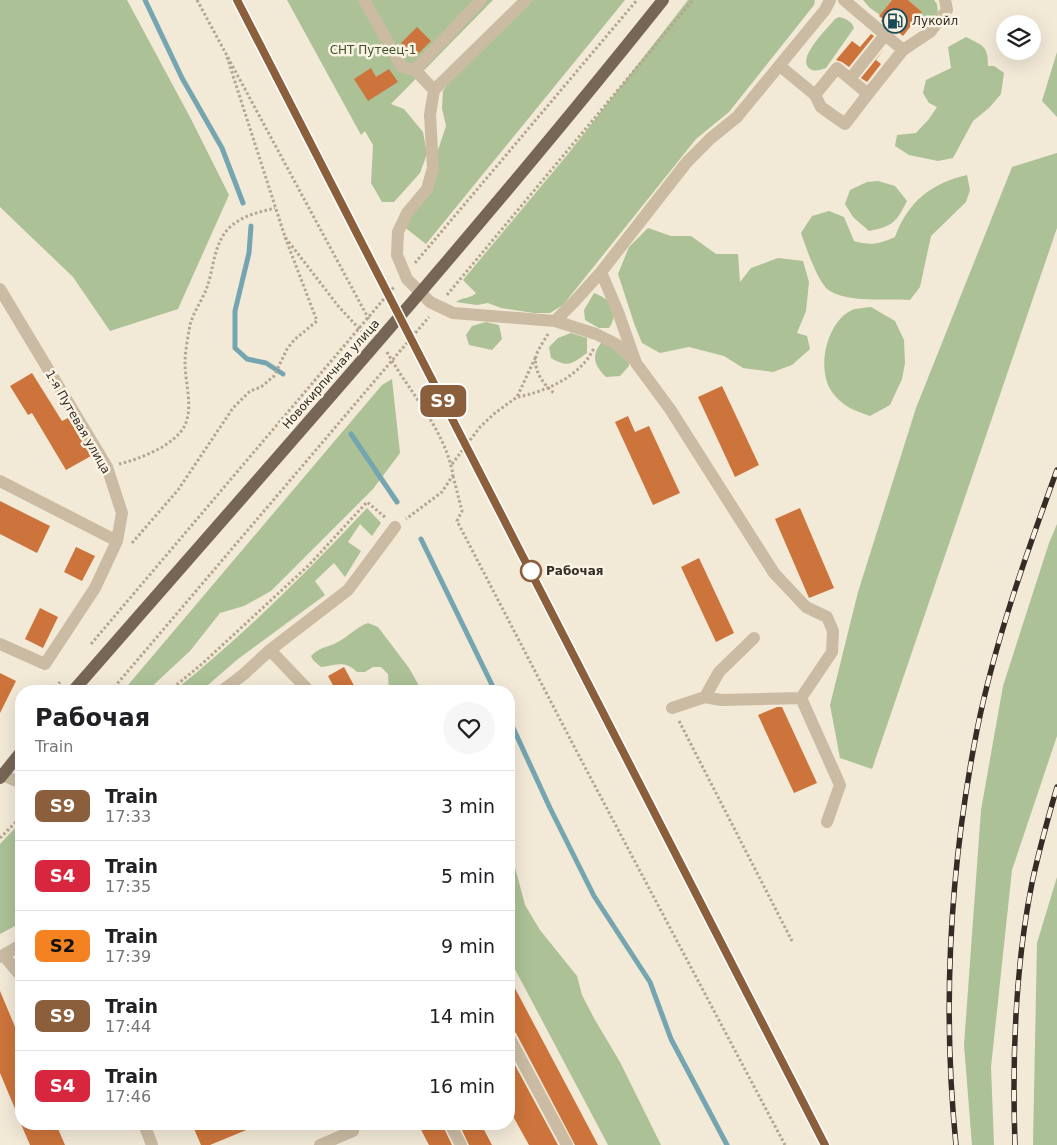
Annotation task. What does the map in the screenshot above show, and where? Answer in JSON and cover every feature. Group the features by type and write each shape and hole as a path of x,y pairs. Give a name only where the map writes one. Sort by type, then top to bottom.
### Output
{"main road":[{"name":"Новокирпичная улица","path":"78,685 452,255 612,64 663,0"},
{"path":"1,776 15,759"}],"street":[{"path":"364,0 402,67 415,70 434,90"},
{"path":"415,70 481,0"},
{"path":"526,0 434,90 430,114 433,168 427,189 406,213 398,232 397,255 407,279 430,302 453,313 555,320 616,344 636,362 670,409 774,573 806,606 827,617 833,631 832,652 801,698"},
{"path":"555,320 576,301 601,272 688,162 711,138 737,117 825,10 830,0"},
{"path":"844,0 903,50"},
{"path":"780,66 816,95 821,107 845,124 903,50 930,32 947,10 946,0"},
{"path":"850,79 885,35"},
{"path":"816,95 837,68 868,94"},
{"path":"601,272 636,362"},
{"name":"1-я Путевая улица","path":"0,289 107,467 122,513 117,540 95,588 45,664 0,644"},
{"path":"0,481 117,540"},
{"path":"230,685 270,650 348,590 395,527"},
{"path":"705,697 720,672 754,638"},
{"path":"270,650 303,685"},
{"path":"672,708 705,697 721,700 801,698"},
{"path":"801,698 840,785 827,822"},
{"path":"1,776 15,781"},
{"path":"15,948 2,956 15,970"},
{"path":"515,1048 567,1145"},
{"path":"146,1130 152,1145"},
{"path":"453,1130 461,1145"},
{"path":"320,1145 353,1131"}],"path":[{"path":"197,0 373,328"},
{"path":"410,269 637,0"},
{"path":"444,298 693,0"},
{"path":"129,547 178,490 233,408 250,391 261,387 274,376 294,340 317,321 285,237 224,49"},
{"path":"107,467 132,461 168,444 184,428 188,416 185,362 191,323 206,290 217,248 230,228 247,216 276,208"},
{"path":"285,237 339,308 371,342"},
{"path":"90,646 398,283"},
{"path":"116,685 432,313"},
{"path":"517,397 555,320"},
{"path":"451,464 480,427 495,413 517,397 533,394 548,388 576,371 590,357 596,344 602,337"},
{"path":"382,344 440,436 450,457 462,511 457,521 785,1145"},
{"path":"384,356 396,369"},
{"path":"536,356 538,373 548,388 555,394"},
{"path":"176,685 202,664 309,565 367,502 395,527 420,506 442,492 453,475"},
{"path":"57,685 65,676"},
{"path":"672,708 792,941"},
{"path":"0,838 15,823"}],"green space":[{"path":"0,0 127,0 191,119 229,195 178,309 110,331 73,277 0,207"},
{"name":"СНТ Путеец-1","path":"287,0 493,0 391,104 404,109 423,132 427,154 420,173 394,202 382,202 371,183 373,145 365,131 361,135"},
{"path":"532,0 625,0 426,244 403,226 434,174 438,150 446,126 442,108 443,91 451,79"},
{"path":"688,0 815,0 814,5 729,112 696,139 563,305 550,313 534,313 501,308 488,303 477,305 456,302 476,293 463,280 568,154"},
{"path":"863,0 892,0 880,15"},
{"path":"908,0 934,0 937,4 938,14 930,26 922,30 913,23 922,12"},
{"path":"839,17 848,21 854,28 826,68 816,71 810,69 806,64 809,51 826,29"},
{"path":"966,37 977,42 986,50 988,66 994,66 1004,73 1001,94 989,108 973,121 953,158 938,161 909,155 895,146 897,135 916,133 929,119 937,107 929,103 923,93 926,80 951,68 948,47"},
{"path":"1057,52 1057,117 1042,101"},
{"path":"1057,153 1057,228 872,769 840,758 830,705 858,592 916,408 1012,167"},
{"path":"967,175 970,190 966,202 931,236 920,287 910,300 858,299 838,295 830,291 821,281 801,233 812,216 829,211 844,217 854,241 870,244 879,243 895,237 907,214 922,196 942,183"},
{"path":"878,181 895,186 907,201 893,222 884,227 869,231 853,217 845,204 850,190 867,182"},
{"path":"648,228 671,236 691,236 716,254 738,254 740,282 751,268 778,258 803,261 809,282 806,311 797,333 807,336 810,349 792,365 773,372 743,368 724,356 689,347 660,353 642,343 618,274 629,247"},
{"path":"594,293 609,302 614,311 614,317 609,328 599,328 585,320 584,310"},
{"path":"871,307 895,321 904,340 905,363 902,379 890,405 870,416 849,407 836,397 827,383 824,360 830,335 843,316 854,309"},
{"path":"486,322 499,325 502,339 492,350 469,345 466,335 472,326"},
{"path":"571,333 587,338 587,353 577,360 566,364 551,358 549,347 558,338"},
{"path":"602,342 628,351 629,366 620,376 606,377 599,369 595,356"},
{"path":"392,379 400,453 373,489 271,591 244,606 220,613 190,651 153,685 128,685 382,385"},
{"path":"367,508 381,523 372,536 360,524 348,542 361,551 345,577 334,563 315,581 325,595 238,659 208,685 181,685 274,603"},
{"path":"1057,524 1057,736 1012,870 991,1067 994,1145 972,1145 964,1045 981,810 1003,686 1049,543"},
{"path":"368,623 378,627 409,668 419,685 389,685 388,674 381,667 373,667 365,672 357,672 345,665 321,667 313,660 311,656 317,651 341,641 359,627"},
{"path":"15,828 15,926 0,934 0,844"},
{"path":"515,867 525,905 540,930 577,976 582,995 620,1062 661,1145 608,1145 515,969"},
{"path":"1057,877 1057,1145 1033,1145 1037,943"}],"building":[{"path":"892,0 908,0 922,12 903,36 898,32 897,34 881,21 883,19 879,16"},
{"path":"417,27 431,41 415,57 401,43"},
{"path":"871,34 874,36 849,67 836,60 852,41 860,47"},
{"path":"886,47 876,60 881,64 867,82 861,78"},
{"path":"371,68 376,77 389,69 398,82 368,101 354,79"},
{"path":"32,373 62,421 68,418 91,456 66,470 32,413 28,415 10,386"},
{"path":"722,386 759,465 735,477 698,397"},
{"path":"628,416 635,432 649,426 680,493 653,505 615,422"},
{"path":"0,501 50,526 37,553 0,534"},
{"path":"800,508 834,588 809,598 775,519"},
{"path":"76,547 95,556 82,581 64,572"},
{"path":"699,558 734,633 716,642 681,567"},
{"path":"40,608 58,617 43,648 25,639"},
{"path":"344,667 354,685 333,685 328,676"},
{"path":"0,673 16,681 0,713"},
{"path":"777,707 782,707 817,783 794,793 758,715"},
{"path":"515,988 598,1145 575,1145 516,1033"},
{"path":"0,991 15,1027 15,1109 0,1073"},
{"path":"515,1065 558,1145 529,1145 515,1120"},
{"path":"24,1130 59,1130 65,1145 30,1145"},
{"path":"195,1130 246,1130 210,1145 201,1145"},
{"path":"421,1130 445,1130 452,1145 429,1145"},
{"path":"462,1130 484,1130 492,1145 469,1145"}],"waterway":[{"path":"145,0 182,78 222,148 243,203"},
{"path":"251,226 249,253 235,311 235,348 247,359 266,363 283,374"},
{"path":"351,434 397,502"},
{"path":"421,539 492,685"},
{"path":"515,732 594,896 650,982 671,1039 727,1145"}],"railway":[{"path":"237,0 825,1145"},
{"path":"956,1145 952,1093 949,989 951,937 960,833 984,697 1002,631 1057,470"},
{"path":"1015,1145 1014,1080 1018,981 1032,883 1057,787"}],"train":[{"name":"S9","path":"237,0 825,1145"}],"place":[{"name":"Лукойл","path":"895,21"},
{"name":"Рабочая","path":"531,571"}]}
